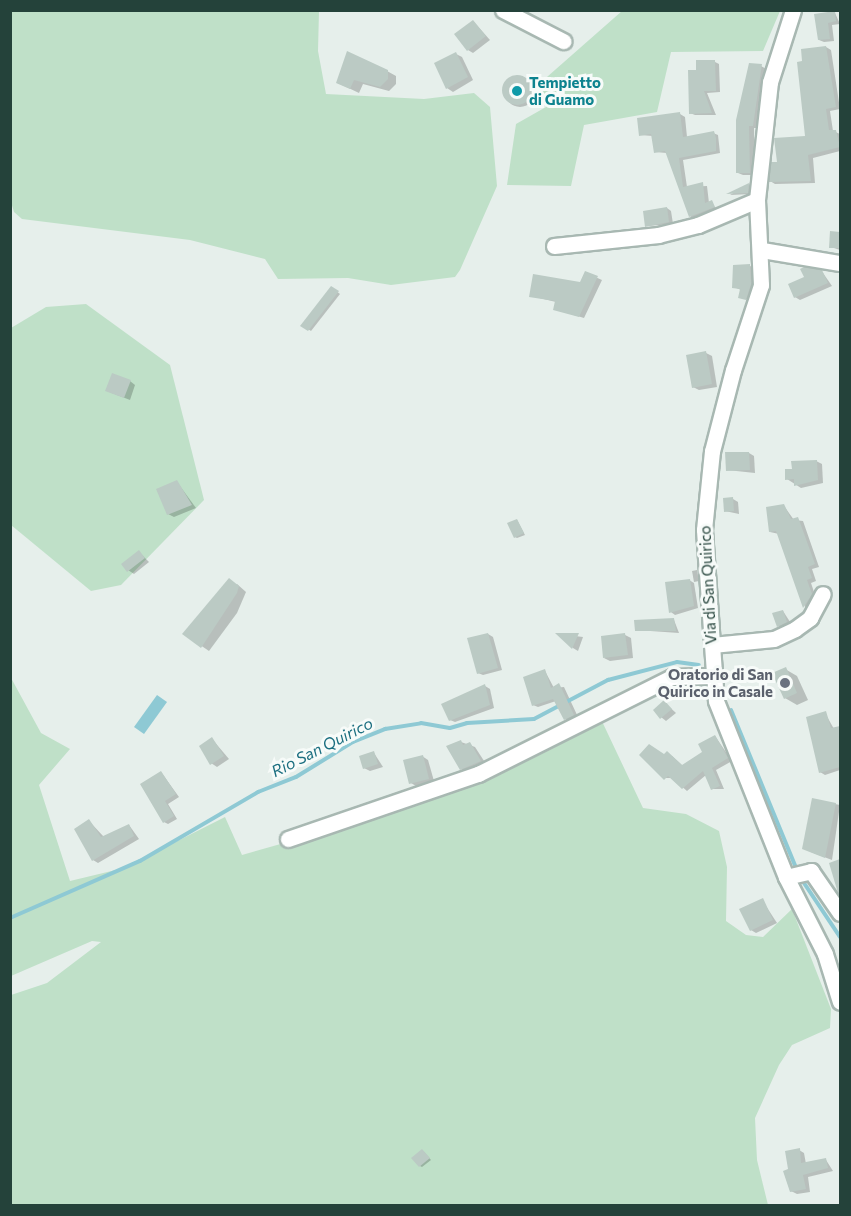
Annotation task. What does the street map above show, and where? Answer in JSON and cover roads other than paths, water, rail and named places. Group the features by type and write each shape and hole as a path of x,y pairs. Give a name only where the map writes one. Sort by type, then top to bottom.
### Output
{"street":[{"path":"503,10 563,41"},
{"name":"Via di San Quirico","path":"794,10 771,82 758,200 762,250 761,285 733,369 712,451 704,530 712,676 716,701 794,874 825,954 840,1002"},
{"path":"554,246 657,235 698,225 758,200"},
{"path":"762,250 840,262"},
{"path":"712,645 774,639 795,629 810,618 823,594"},
{"path":"288,839 478,774 672,677 712,676"},
{"path":"794,874 811,871 840,913"}],"water":[{"path":"157,695 167,702 144,734 134,727"}],"waterway":[{"name":"Rio San Quirico","path":"10,918 140,861 258,792 296,777 353,742 385,729 421,723 450,728 467,723 534,719 608,680 677,662 699,665"},
{"name":"Rio San Quirico","path":"731,710 797,870"},
{"name":"Rio San Quirico","path":"800,877 840,937"}],"place":[{"name":"Tempietto di Guamo","path":"517,91"},
{"name":"Oratorio di San Quirico in Casale","path":"785,683"}]}
